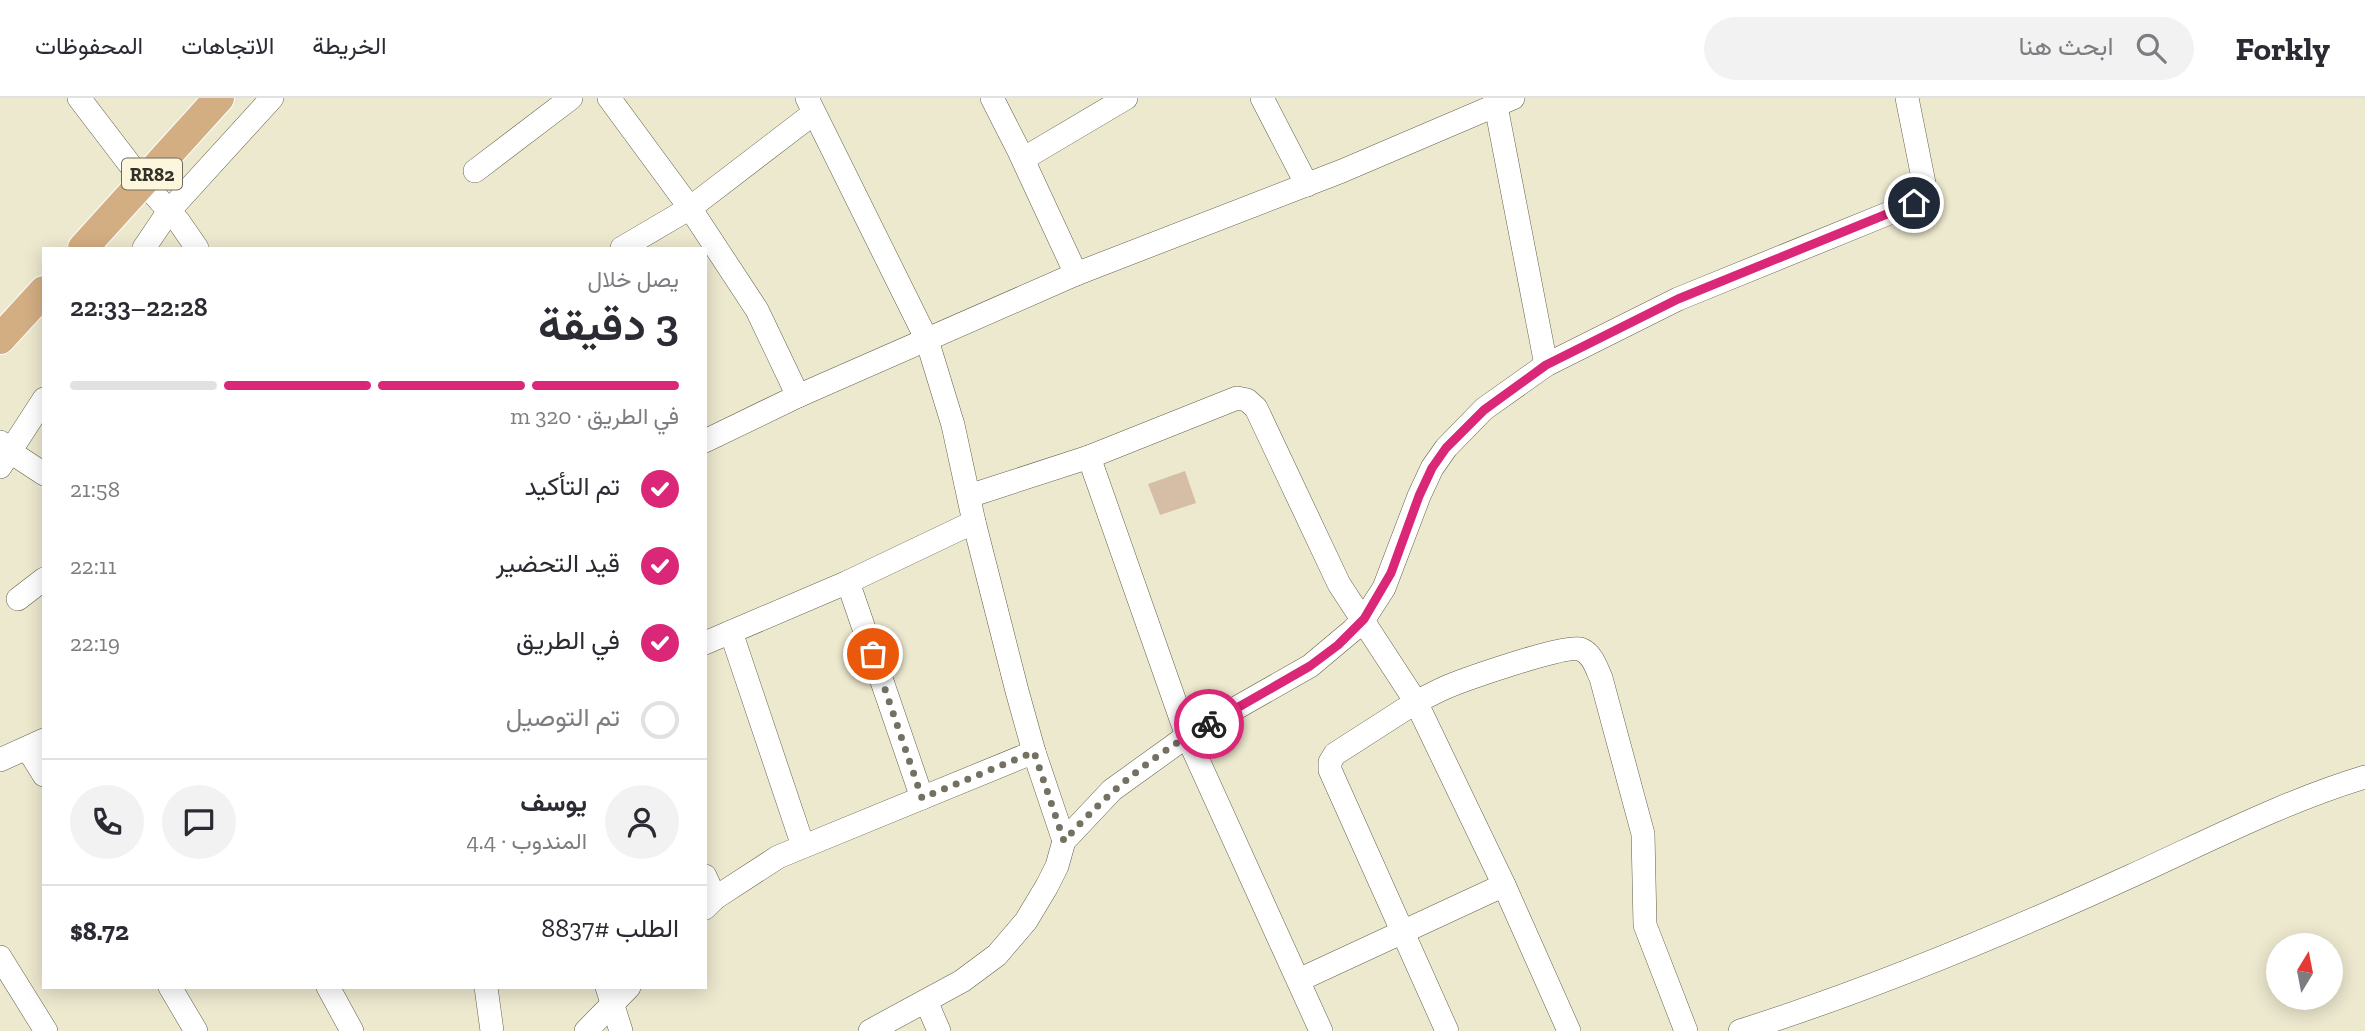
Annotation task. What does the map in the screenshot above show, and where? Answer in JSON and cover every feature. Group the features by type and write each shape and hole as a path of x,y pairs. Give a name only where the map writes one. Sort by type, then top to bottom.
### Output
{"main road":[{"name":"RR82","path":"84,247 219,98"},
{"path":"0,339 42,293"}],"street":[{"path":"79,98 196,247"},
{"path":"145,247 169,211 272,98"},
{"path":"475,171 571,98"},
{"path":"609,98 690,208 757,310 798,396"},
{"path":"992,98 1076,274"},
{"path":"1023,159 1126,98"},
{"path":"1262,98 1307,185"},
{"path":"870,1031 962,981 996,955 1026,921 1047,886 1057,866 1064,841 1112,790 1187,736 1310,666 1338,645 1364,619 1387,581 1432,468 1446,448 1484,410 1546,365 1678,299 1914,203 1921,195 1924,183 1907,98"},
{"path":"707,440 798,396 1076,274 1307,185 1504,102 1546,365"},
{"path":"624,247 690,208 810,105 927,340 953,425 974,522 1034,752 1064,841"},
{"path":"969,496 1090,457 1227,401 1237,398 1247,400 1256,408 1339,583 1416,702 1504,885 1569,1031"},
{"path":"42,402 3,453 42,473"},
{"path":"1090,457 1187,736 1321,1031"},
{"path":"707,642 848,582 974,522"},
{"path":"18,599 42,581"},
{"path":"848,582 922,798"},
{"path":"731,632 803,846"},
{"path":"1447,1031 1331,770 1330,762 1335,754 1441,689 1564,649 1583,649 1592,658 1601,678 1643,834 1643,914 1647,934 1686,1031"},
{"path":"0,760 36,744 42,767"},
{"path":"710,903 778,857 1034,752"},
{"path":"1740,1031 1788,1016 1961,949 2131,876 2270,811 2365,777"},
{"path":"1299,980 1504,885"},
{"path":"0,957 46,1031"},
{"path":"171,989 197,1031"},
{"path":"329,989 352,1031"},
{"path":"486,989 492,1031"},
{"path":"586,1031 609,996"},
{"path":"609,996 621,1031"},
{"path":"926,1001 939,1031"}],"building":[{"path":"1185,471 1196,503 1160,515 1148,484"}],"way so far":[{"path":"873,654 922,798 1034,752 1064,841 1112,790 1187,736 1209,724"}],"route":[{"path":"1209,724 1310,666 1338,645 1364,619 1391,573 1432,468 1446,448 1484,410 1546,365 1678,299 1914,203"}]}
